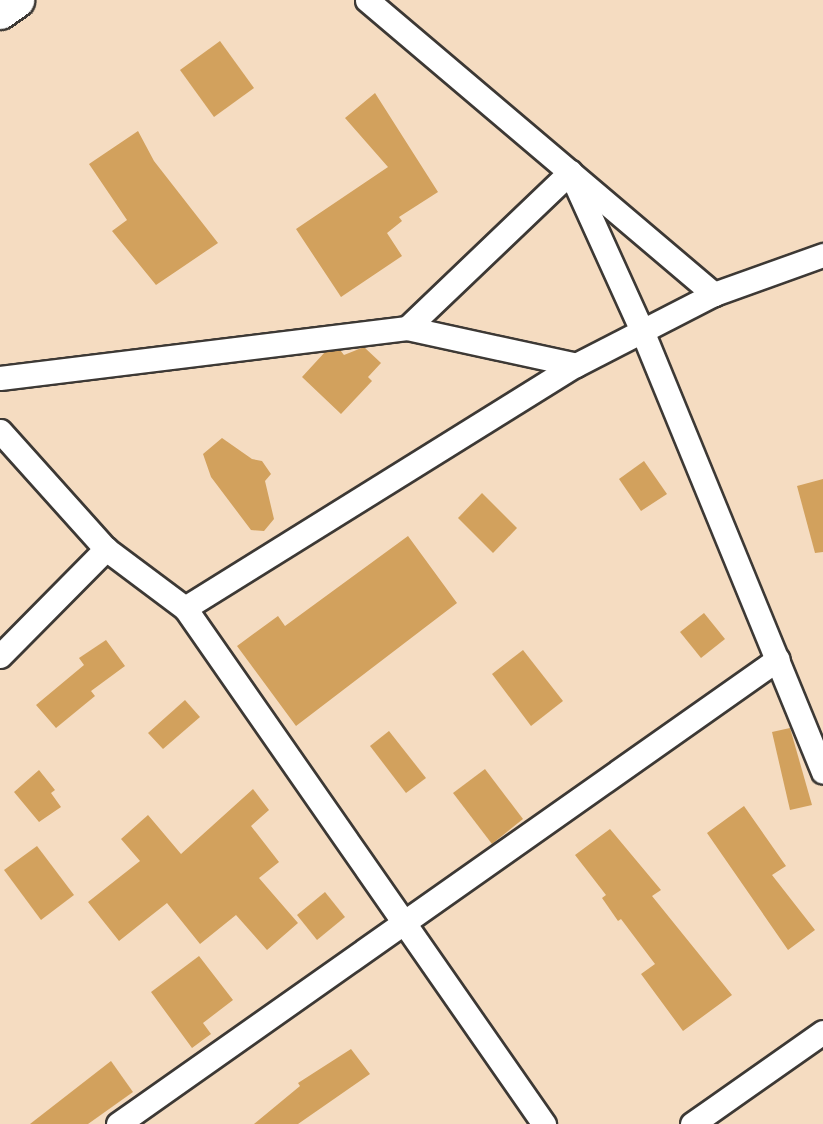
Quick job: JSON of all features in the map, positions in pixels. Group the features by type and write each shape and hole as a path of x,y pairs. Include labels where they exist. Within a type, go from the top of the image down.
{"main road":[{"path":"0,12 18,0"}],"street":[{"path":"367,0 714,294"},
{"path":"407,328 570,172"},
{"path":"570,172 643,333 823,772"},
{"path":"185,608 576,365 643,333 714,294 823,255"},
{"path":"0,378 407,328 576,365"},
{"path":"0,431 106,549 185,608 544,1124"},
{"path":"0,656 106,549"},
{"path":"118,1124 778,659"},
{"path":"692,1124 823,1032"}],"building":[{"path":"220,41 254,88 214,117 180,70"},
{"path":"375,93 438,192 399,217 402,221 387,233 402,256 341,297 296,229 388,167 345,118"},
{"path":"138,131 154,161 218,243 156,285 112,231 127,220 89,164"},
{"path":"364,347 381,363 368,377 372,381 341,414 302,377 325,352 340,350 344,355"},
{"path":"222,438 252,459 262,461 271,474 265,481 274,519 264,531 251,530 211,477 203,454"},
{"path":"644,461 667,494 641,511 619,479"},
{"path":"823,479 823,552 815,553 797,486"},
{"path":"482,493 517,528 493,553 458,518"},
{"path":"408,536 457,603 296,726 237,646 278,616 285,626"},
{"path":"704,613 725,639 701,658 680,632"},
{"path":"106,640 125,666 91,691 95,696 56,728 36,705 84,665 79,658"},
{"path":"523,650 563,701 531,726 492,674"},
{"path":"185,700 200,717 163,749 148,733"},
{"path":"790,728 812,805 790,810 772,732"},
{"path":"389,731 426,778 406,793 370,746"},
{"path":"485,769 523,819 492,844 453,793"},
{"path":"39,770 55,790 51,793 61,807 39,822 14,792"},
{"path":"253,789 269,810 251,826 279,862 259,878 298,923 267,950 236,915 200,944 167,903 119,941 88,902 140,861 121,839 148,815 181,854"},
{"path":"744,806 786,866 772,875 815,930 788,950 707,833"},
{"path":"610,829 661,890 652,896 732,995 683,1031 641,974 655,964 621,919 618,921 602,898 606,895 575,855"},
{"path":"37,846 74,895 41,920 4,870"},
{"path":"325,892 345,917 317,940 297,915"},
{"path":"199,956 233,1000 203,1023 211,1034 192,1048 151,992"},
{"path":"351,1049 370,1074 298,1124 254,1124 300,1086 298,1083"},
{"path":"111,1061 133,1092 88,1124 30,1124"}]}
